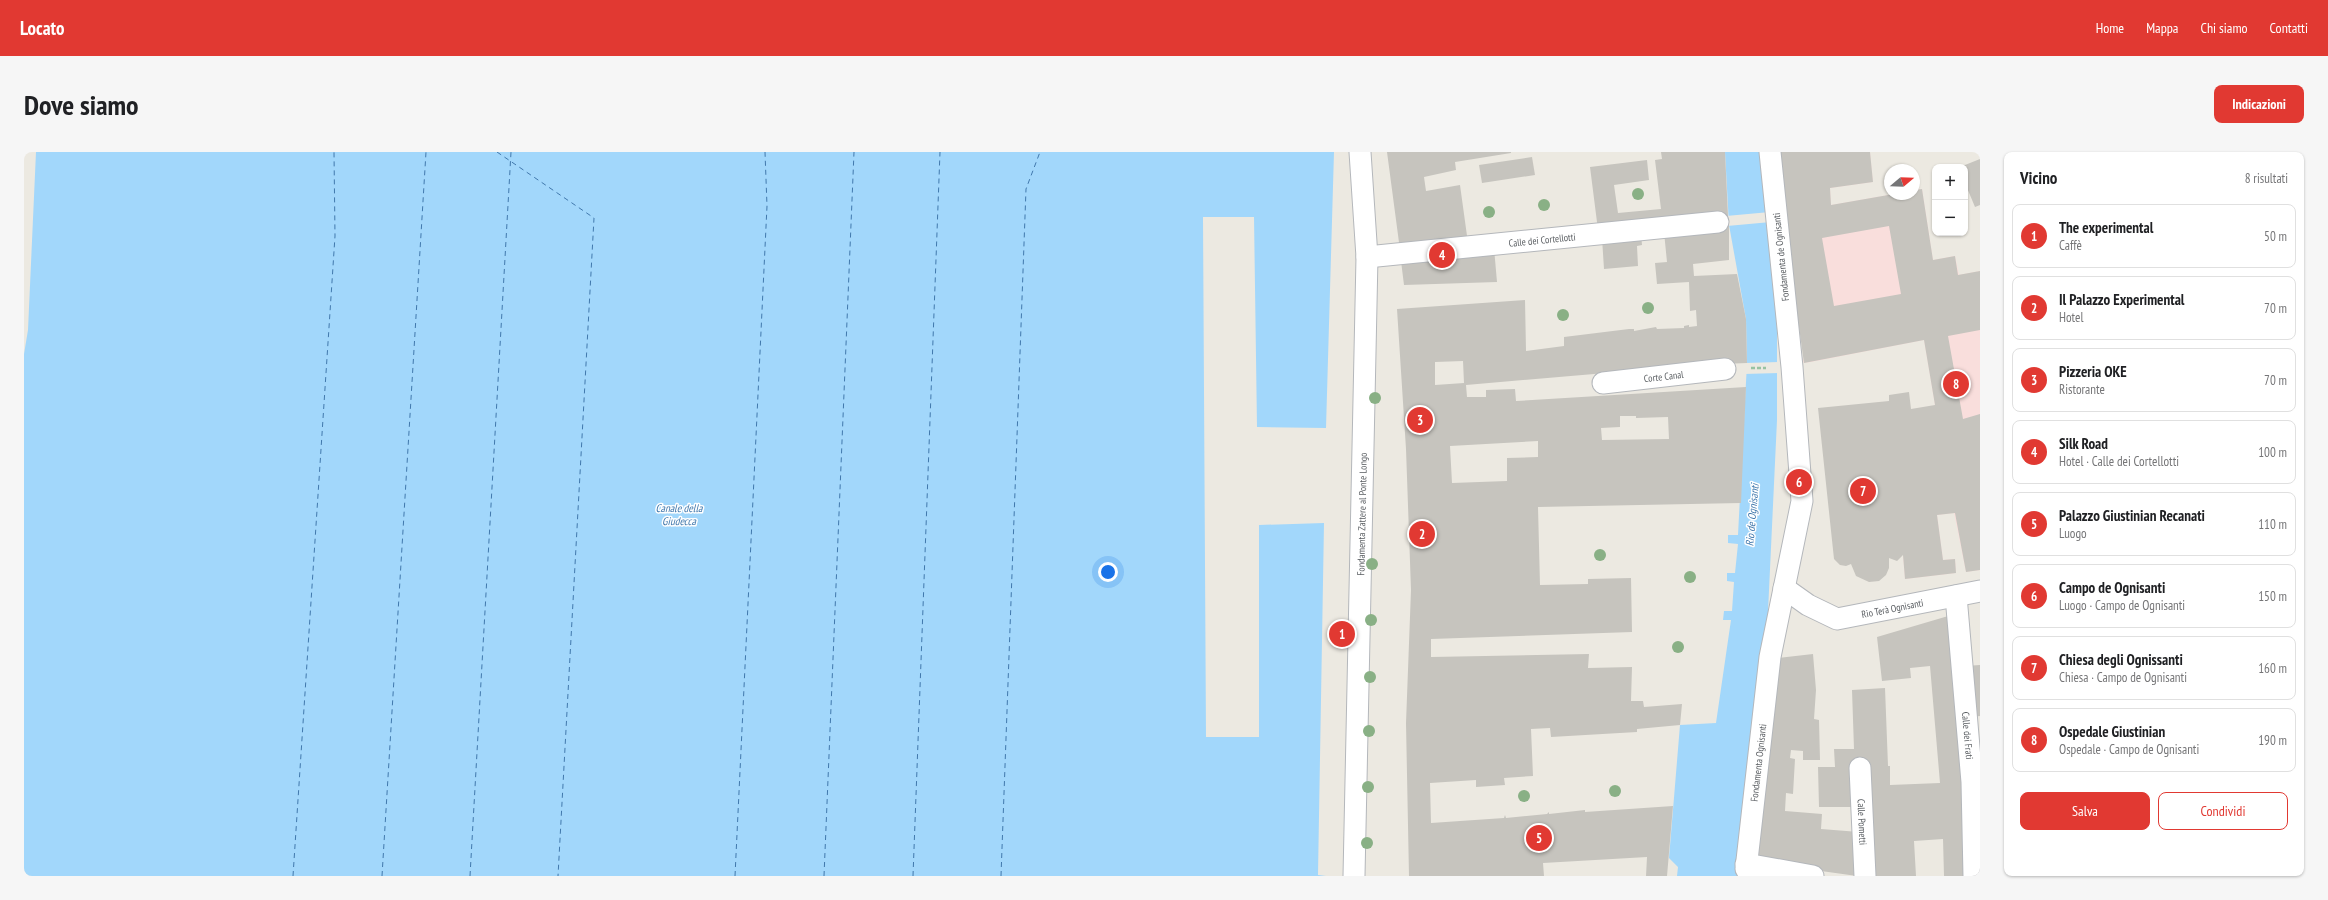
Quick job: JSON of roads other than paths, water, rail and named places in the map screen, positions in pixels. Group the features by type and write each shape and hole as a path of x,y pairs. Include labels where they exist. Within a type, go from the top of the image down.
{"street":[{"name":"Fondamenta Zattere al Ponte Longo","path":"1354,876 1367,257 1360,152"},
{"name":"Fondamenta de Ognisanti","path":"1770,152 1792,362 1802,501 1784,588"},
{"name":"Calle dei Cortellotti","path":"1367,257 1718,222"},
{"name":"Corte Canal","path":"1603,384 1725,369"},
{"name":"Rio Terà Ognisanti","path":"1784,588 1808,605 1837,619 1980,591"},
{"name":"Fondamenta Ognisanti","path":"1784,588 1770,657 1746,866 1813,876"},
{"name":"Calle dei Frati","path":"1956,596 1972,782 1974,876"},
{"name":"Calle Pometti","path":"1860,768 1864,876"}],"water":[{"name":"Canale della Giudecca","path":"36,152 1334,152 1326,428 1257,427 1254,217 1203,217 1206,737 1259,737 1259,525 1324,523 1318,875 1326,876 24,876 24,354 28,330"},
{"name":"Rio de Ognisanti","path":"1725,152 1763,152 1777,328 1777,420 1767,633 1768,876 1677,876 1678,867 1669,858 1680,725 1716,723 1731,620 1723,620 1724,611 1732,611 1734,582 1727,581 1727,573 1735,573 1738,544 1728,543 1728,535 1738,535 1747,363 1746,319 1729,225"}],"place":[{"name":"Silk Road","path":"1442,255"},
{"name":"Ospedale Giustinian","path":"1956,384"},
{"name":"Pizzeria OKE","path":"1420,420"},
{"name":"Campo de Ognisanti","path":"1799,482"},
{"name":"Chiesa degli Ognissanti","path":"1863,491"},
{"name":"Il Palazzo Experimental","path":"1422,534"},
{"name":"The experimental","path":"1342,634"},
{"name":"Palazzo Giustinian Recanati","path":"1539,838"}]}
